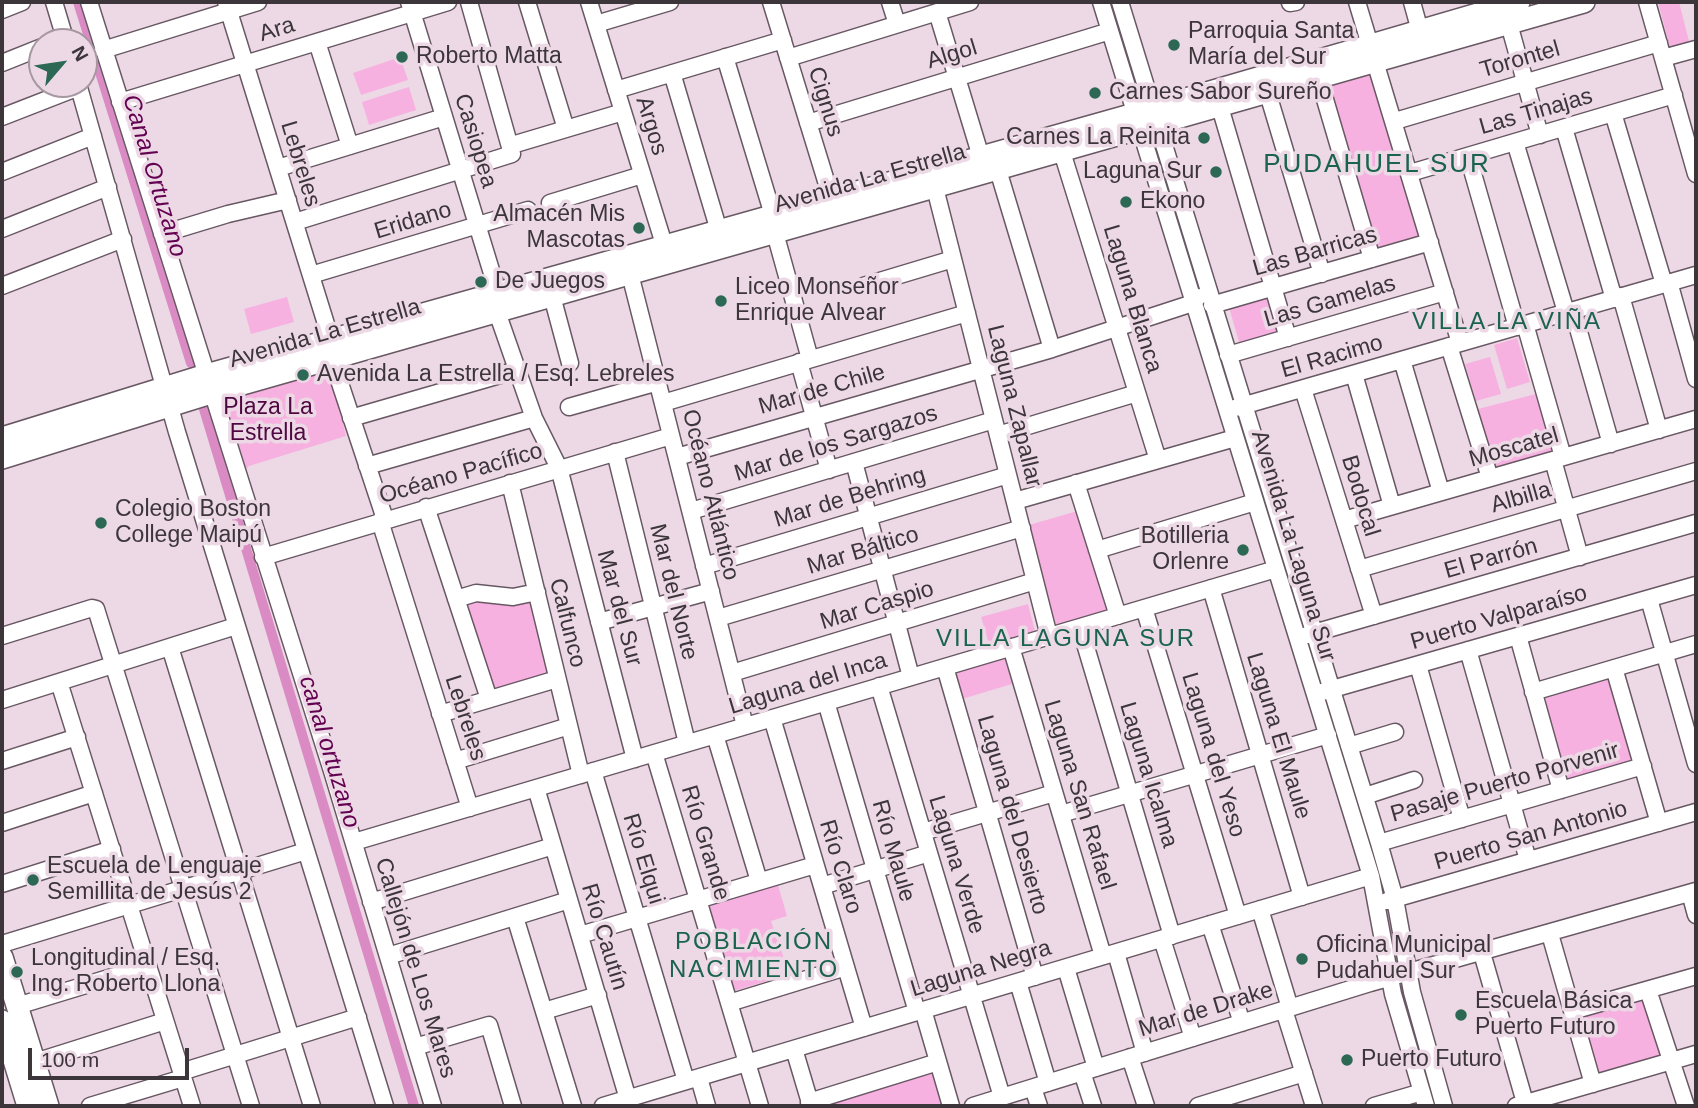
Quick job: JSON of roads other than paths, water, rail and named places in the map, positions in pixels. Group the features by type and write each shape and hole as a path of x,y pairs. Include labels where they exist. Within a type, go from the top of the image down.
{"main road":[{"name":"Avenida La Estrella","path":"834,207 935,188 989,164 1062,152 1145,120 1220,107 1319,79 1465,9 1519,2"},
{"name":"Avenida La Estrella","path":"167,396 1373,54 1509,24 1584,2"},
{"name":"Avenida La Estrella","path":"498,302 552,296 631,274 719,230 774,224"},
{"path":"2,438 167,396"},
{"path":"2,458 167,396"},
{"path":"2,957 17,1063 28,1106"},
{"path":"17,1063 48,1106"}],"street":[{"path":"2,10 22,2"},
{"path":"54,2 59,28"},
{"name":"Callejón de Los Mares","path":"89,2 354,842 433,1106"},
{"path":"103,50 228,6 258,2"},
{"name":"Ara","path":"120,102 317,42 411,7 448,2"},
{"path":"468,2 512,150"},
{"path":"527,2 566,129"},
{"name":"Argos","path":"589,2 667,255"},
{"path":"596,24 670,2"},
{"name":"Cignus","path":"771,2 834,207"},
{"path":"890,2 897,24"},
{"path":"788,58 970,2"},
{"name":"Avenida La Laguna Sur","path":"1101,2 1206,285 1332,689 1395,899 1408,974 1444,1106"},
{"name":"Avenida La Laguna Sur","path":"1120,2 1145,120 1193,303 1371,876 1389,979 1424,1099"},
{"path":"1357,2 1445,292 1455,345 1490,478"},
{"path":"1412,2 1420,31"},
{"path":"1647,2 1674,96 1689,118 1696,174"},
{"name":"Lebreles","path":"228,6 470,808"},
{"name":"Casiopea","path":"411,7 477,225 517,370"},
{"path":"937,12 1052,349"},
{"path":"1509,24 1540,135"},
{"name":"Algol","path":"808,123 1110,31"},
{"path":"617,90 783,40"},
{"path":"317,42 350,146"},
{"name":"Torontel","path":"1395,121 1525,82 1661,51 1696,49"},
{"path":"2,63 28,53"},
{"path":"724,57 774,224 828,470"},
{"path":"672,73 719,230"},
{"path":"1319,79 1372,259"},
{"path":"1268,94 1322,274"},
{"name":"Las Tinajas","path":"1410,173 1674,96"},
{"path":"2,117 47,98"},
{"path":"82,98 236,626 385,1106"},
{"path":"1220,107 1288,338"},
{"path":"295,222 461,172 566,129 623,112"},
{"path":"1613,113 1696,379"},
{"path":"278,168 444,117"},
{"path":"1564,128 1660,430"},
{"path":"2,172 93,136"},
{"path":"1516,142 1611,444"},
{"name":"Laguna Blanca","path":"1062,152 1158,460"},
{"path":"1468,156 1521,326 1558,459 1566,509 1580,557"},
{"path":"550,203 642,175"},
{"path":"2,229 108,187"},
{"name":"Laguna Zapallar","path":"935,188 1049,636"},
{"path":"162,234 228,214 288,200"},
{"name":"Eridano","path":"311,275 528,210"},
{"path":"2,286 123,239"},
{"name":"Las Barricas","path":"1212,306 1430,242"},
{"path":"863,286 953,259"},
{"name":"Océano Atlántico","path":"631,274 745,726"},
{"name":"El Racimo","path":"1227,411 1696,275"},
{"path":"1193,303 1206,285"},
{"name":"Las Gamelas","path":"1228,355 1445,292"},
{"path":"552,296 570,363"},
{"name":"Mar de Chile","path":"677,457 1052,349 1193,303"},
{"path":"663,402 967,313"},
{"path":"1402,360 1441,492"},
{"path":"351,418 517,370"},
{"name":"Mar del Sur","path":"517,370 534,418 559,468 635,759"},
{"path":"1354,374 1392,506"},
{"path":"569,407 658,382"},
{"name":"Bodocal","path":"1303,389 1374,616"},
{"name":"Mar de los Sargazos","path":"691,511 854,462 1137,393"},
{"path":"367,466 534,418"},
{"name":"Moscatel","path":"1344,520 1696,419"},
{"name":"Océano Pacífico","path":"264,557 671,436"},
{"path":"1015,501 1235,438"},
{"name":"Mar del Norte","path":"615,452 687,743"},
{"path":"854,462 911,677"},
{"name":"Albilla","path":"1359,569 1696,471"},
{"name":"Mar de Behring","path":"704,566 1008,475"},
{"name":"Calfunco","path":"510,483 569,726 587,773"},
{"name":"Laguna Zapallar","path":"1076,483 1118,616"},
{"path":"1097,550 1255,502"},
{"path":"426,507 489,699"},
{"name":"El Parrón","path":"1297,638 1696,523"},
{"name":"Mar Báltico","path":"718,618 1022,528"},
{"name":"Laguna del Inca","path":"354,842 1276,569"},
{"name":"Mar Caspio","path":"732,673 1035,581"},
{"name":"Puerto Valparaíso","path":"1315,694 1696,585"},
{"name":"Laguna El Maule","path":"1210,588 1302,897"},
{"path":"599,622 710,591"},
{"path":"456,599 476,593 513,597 537,592"},
{"path":"1649,598 1696,764"},
{"path":"2,636 93,608 114,665 251,1106"},
{"name":"Laguna del Yeso","path":"1144,608 1238,916"},
{"path":"2,700 236,626"},
{"name":"Laguna Icalma","path":"1080,627 1130,794 1193,1038"},
{"path":"1518,636 1561,790"},
{"path":"1533,692 1696,644"},
{"path":"170,647 312,1106"},
{"name":"Laguna San Rafael","path":"1011,647 1054,793 1110,954 1138,1055 1146,1106"},
{"path":"1468,650 1528,860"},
{"path":"1418,665 1462,819"},
{"name":"Laguna del Desierto","path":"945,667 1035,977"},
{"path":"1614,668 1659,822"},
{"path":"440,714 557,679"},
{"path":"59,682 192,1106"},
{"name":"Laguna Verde","path":"879,686 1002,1097"},
{"name":"Río Maule","path":"826,702 875,870 951,1106"},
{"name":"Río Claro","path":"772,718 864,1028"},
{"path":"455,761 569,726"},
{"path":"1349,746 1395,732"},
{"path":"715,735 759,881"},
{"path":"1061,814 1328,735"},
{"path":"2,761 76,737"},
{"name":"Río Grande","path":"654,753 760,1106"},
{"name":"Pasaje Puerto Porvenir","path":"1379,843 1643,766"},
{"name":"Río Elqui","path":"587,773 692,1079 707,1106"},
{"path":"1365,796 1414,780"},
{"name":"Río Cautín","path":"536,788 628,1099"},
{"path":"2,823 94,793"},
{"path":"923,832 1054,793"},
{"name":"Puerto San Antonio","path":"1378,904 1696,812"},
{"path":"371,902 553,846"},
{"path":"2,884 112,849"},
{"path":"2,944 306,851"},
{"path":"822,886 929,853"},
{"path":"580,935 816,865"},
{"name":"Laguna Negra","path":"603,1106 628,1099 653,1099 692,1079 1371,876"},
{"path":"1693,892 1696,915"},
{"name":"Mar de Drake","path":"977,1106 1287,1009 1693,892"},
{"path":"388,956 569,900"},
{"path":"1260,909 1314,1106"},
{"path":"515,917 573,1106"},
{"path":"1210,924 1242,1023"},
{"path":"1550,934 1593,1084"},
{"path":"1482,953 1523,1105 1696,1054"},
{"path":"10,1014 148,966"},
{"path":"729,1003 846,967"},
{"path":"1066,968 1089,1070 1093,1106"},
{"path":"1572,1012 1696,976"},
{"path":"1018,982 1041,1085 1039,1106"},
{"path":"1647,990 1686,1106"},
{"path":"544,1011 598,996"},
{"path":"90,1106 235,1055 358,1017"},
{"path":"17,1063 165,1021"},
{"path":"415,1046 489,1025 513,1106"},
{"path":"794,1049 810,1104 938,1062"},
{"path":"1198,1106 1304,1073"},
{"path":"1374,1106 1424,1099"}],"waterway":[{"name":"Canal Ortuzano","path":"78,2 191,363"},
{"name":"canal ortuzano","path":"204,409 414,1106"}],"place":[{"name":"Parroquia Santa María del Sur","path":"1174,45"},
{"name":"Roberto Matta","path":"402,57"},
{"name":"Carnes Sabor Sureño","path":"1095,93"},
{"name":"Carnes La Reinita","path":"1204,138"},
{"name":"Laguna Sur","path":"1216,172"},
{"name":"Ekono","path":"1126,202"},
{"name":"Almacén Mis Mascotas","path":"639,228"},
{"name":"De Juegos","path":"481,282"},
{"name":"Liceo Monseñor Enrique Alvear","path":"721,301"},
{"name":"Avenida La Estrella / Esq. Lebreles","path":"303,375"},
{"name":"Colegio Boston College Maipú","path":"101,523"},
{"name":"Botilleria Orlenre","path":"1243,550"},
{"name":"Escuela de Lenguaje Semillita de Jesús 2","path":"33,880"},
{"name":"Oficina Municipal Pudahuel Sur","path":"1302,959"},
{"name":"Longitudinal / Esq. Ing. Roberto Llona","path":"17,972"},
{"name":"Escuela Básica Puerto Futuro","path":"1461,1015"},
{"name":"Puerto Futuro","path":"1347,1060"}],"district":[{"name":"PUDAHUEL SUR","path":"1377,165"},
{"name":"VILLA LA VIÑA","path":"1507,322"},
{"name":"VILLA LAGUNA SUR","path":"1066,639"},
{"name":"POBLACIÓN NACIMIENTO","path":"754,956"}],"park label":[{"name":"Plaza La Estrella","path":"268,421"}]}
